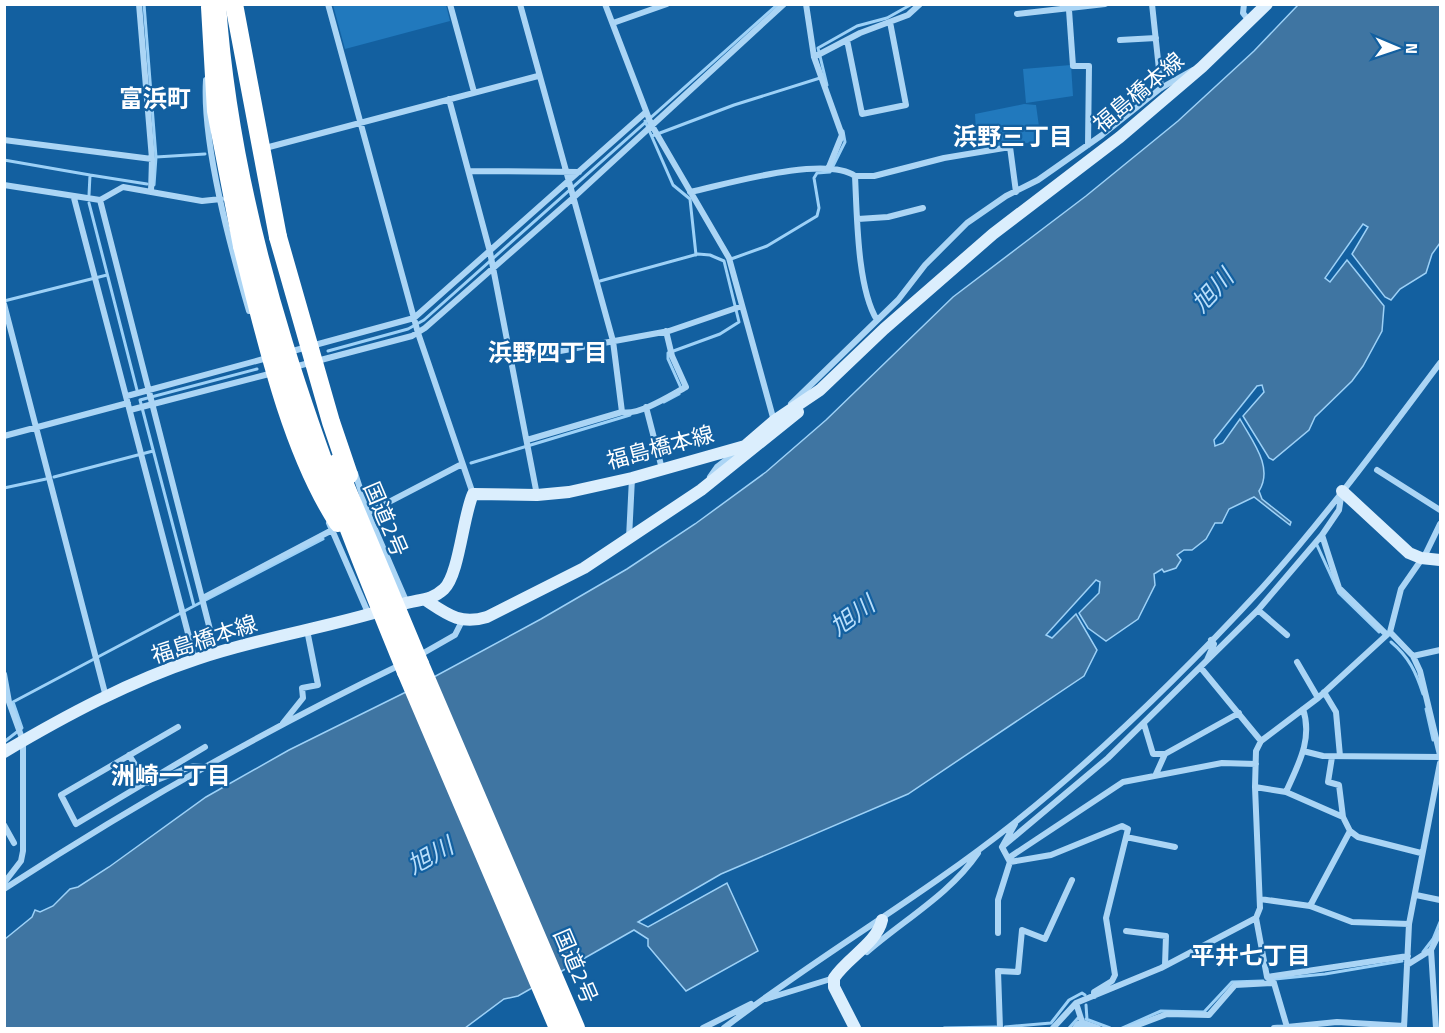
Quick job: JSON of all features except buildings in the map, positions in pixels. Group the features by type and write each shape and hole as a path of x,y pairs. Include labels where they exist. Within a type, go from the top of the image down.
{"highway":[{"name":"国道2号","path":"229,4 249,150 274,265 314,400 576,1029"},
{"path":"234,4 278,237 331,422 363,514"},
{"name":"国道2号","path":"212,10 239,163 270,295 303,405 356,550 558,1029"},
{"path":"212,10 221,146 242,246 268,343 303,450 324,502 356,550"}],"main road":[{"name":"福島橋本線","path":"473,494 537,495 569,492 632,478 745,446 778,417 820,390 884,329 993,234 1120,137 1202,67 1267,4"},
{"path":"473,494 450,582 427,601 462,621 487,617 584,568 701,490 777,431 820,390"},
{"path":"1342,491 1409,553 1421,558 1440,560"},
{"name":"福島橋本線","path":"4,752 20,734 195,660 370,615 407,603 427,601"},
{"path":"855,1029 834,987 836,974 875,935 882,920"}],"street":[{"path":"139,4 152,159 151,192"},
{"path":"328,4 417,331 473,494"},
{"path":"450,4 474,92"},
{"path":"520,4 538,76 613,341 622,412"},
{"path":"605,4 648,121 729,260 739,307 778,417 898,300 925,265 967,223 1038,180 1182,74 1202,67"},
{"path":"128,403 135,393 147,399 263,359 414,320 568,183 648,121 784,4"},
{"path":"806,4 821,78 842,135 831,168"},
{"path":"818,55 847,40 908,15 920,4"},
{"path":"1017,14 1069,10 1105,4"},
{"path":"1152,4 1161,88"},
{"path":"1244,4 1243,13 1249,21"},
{"path":"613,23 663,5"},
{"path":"212,10 206,108 221,199 250,315"},
{"path":"1069,10 1073,66 1089,66 1088,145"},
{"path":"847,40 862,114 906,105 890,22"},
{"path":"1120,40 1156,38"},
{"path":"240,44 255,82 286,238 363,514 407,603"},
{"path":"268,147 538,76"},
{"path":"449,99 493,266 537,495"},
{"path":"289,368 417,331 572,195 648,121"},
{"path":"4,140 152,159"},
{"path":"690,192 777,173 831,168 855,176 874,176 944,158 1010,147 1016,192"},
{"path":"469,171 581,172"},
{"path":"855,176 866,285 872,311 877,320"},
{"path":"4,185 74,198 100,200 123,187 202,201 221,199"},
{"path":"74,198 195,660"},
{"path":"100,200 147,399 216,653"},
{"path":"858,219 888,217 923,207"},
{"path":"5,306 106,698"},
{"path":"511,360 666,331 739,307"},
{"path":"254,326 268,374 307,480 370,615"},
{"path":"528,443 622,412 629,414 647,409 686,387 671,351 666,331"},
{"path":"724,1029 759,1001 882,920 982,848 1126,725 1263,586 1342,491 1440,363"},
{"path":"4,436 128,403 278,371"},
{"path":"647,409 662,470"},
{"path":"701,490 717,467 745,446"},
{"path":"203,600 332,530 462,464"},
{"path":"1377,470 1440,510"},
{"path":"629,538 632,478"},
{"path":"1002,847 1108,758 1258,610 1322,535 1339,510 1342,491"},
{"path":"1287,1027 1284,1008 1274,983 1267,977 1256,918 1260,908 1260,899 1255,787 1256,764 1261,741 1318,698 1388,633 1401,589 1440,524"},
{"path":"1303,752 1332,757 1440,756 1431,709 1413,656 1339,588 1322,535"},
{"path":"1258,610 1287,635"},
{"path":"4,889 204,767 283,723 430,651 455,635 462,621"},
{"path":"283,723 303,698 302,688 318,685 307,630"},
{"path":"1202,667 1214,644 1211,640"},
{"path":"1413,656 1440,650"},
{"path":"1297,662 1318,698"},
{"path":"1202,667 1261,741"},
{"path":"4,674 9,702 20,734 23,851 21,861 4,883"},
{"path":"1324,692 1336,712 1340,756"},
{"path":"1286,792 1303,752 1308,731 1303,709"},
{"path":"1144,724 1154,754 1165,754 1239,713"},
{"path":"177,728 61,795 76,824 205,747"},
{"path":"1156,774 1165,754"},
{"path":"129,755 146,782"},
{"path":"1332,757 1328,782 1339,785 1342,817 1350,831 1358,837 1421,853"},
{"path":"998,933 998,900 1010,860 1123,782 1222,763 1256,764"},
{"path":"1274,1029 1337,1023 1404,1027 1409,924 1440,763"},
{"path":"146,782 193,766 204,767"},
{"path":"1255,787 1286,792 1342,817"},
{"path":"1002,847 1016,821"},
{"path":"4,825 14,843"},
{"path":"1010,860 1060,852 1122,826 1128,829 1106,918 1115,975 1112,981 1094,992 1094,996"},
{"path":"1310,906 1350,831"},
{"path":"1126,837 1175,847"},
{"path":"1002,847 1010,860"},
{"path":"703,1029 738,1009 836,974 856,962 896,927 944,892 967,870 982,848"},
{"path":"1000,1029 998,971 1018,972 1022,930 1045,939 1072,880"},
{"path":"1416,895 1440,900"},
{"path":"1260,899 1310,906 1352,922 1409,924"},
{"path":"1053,1029 1076,1003 1165,965 1256,918"},
{"path":"1126,931 1166,936 1165,965"},
{"path":"1436,1029 1431,950 1440,932"},
{"path":"1407,965 1431,950"},
{"path":"1267,977 1408,956"},
{"path":"1130,1029 1146,1025 1167,1014 1209,1015 1235,986 1274,983"},
{"path":"1076,1003 1084,1026"},
{"path":"1075,1029 1078,1024 1098,1029"}],"shaded area":[{"path":"333,5 446,5 450,21 345,49"},
{"path":"1071,65 1073,96 1026,103 1023,69"},
{"path":"1024,104 1036,105 1041,141 984,149 976,130 975,114"}],"water":[{"name":"旭川","path":"1298,5 1440,5 1440,243 1432,254 1426,273 1400,289 1391,300 1385,297 1352,254 1368,227 1363,224 1325,278 1330,282 1347,260 1384,306 1382,331 1363,366 1352,381 1315,417 1309,430 1273,460 1269,458 1243,416 1264,392 1262,385 1257,386 1214,440 1215,446 1223,443 1240,419 1263,463 1263,482 1259,491 1262,499 1291,522 1290,525 1254,497 1229,509 1222,523 1215,523 1206,539 1192,550 1184,550 1177,555 1181,560 1176,568 1164,572 1162,569 1154,574 1155,585 1138,619 1106,641 1088,628 1079,613 1099,593 1100,582 1096,580 1046,635 1052,638 1076,614 1097,650 1084,676 908,794 721,874 638,922 648,927 727,883 758,951 686,991 648,946 648,939 634,930 518,996 504,999 465,1028 5,1028 5,939 32,917 35,910 40,912 53,906 70,889 78,887 109,867 206,797 289,750 408,691 541,619 627,569 695,524 766,472 826,420 953,297 1086,196 1178,121 1254,51"}],"waterway":[{"path":"144,4 156,157"},
{"path":"328,351 408,329 424,320 778,4"},
{"path":"827,85 818,48 857,26 887,18 912,4"},
{"path":"652,136 734,105 820,78"},
{"path":"645,121 673,185 690,199 696,255"},
{"path":"731,259 767,246 817,216 819,208 814,178 817,173 830,172 845,142 843,131"},
{"path":"154,185 156,157 205,154"},
{"path":"4,160 90,175 89,195"},
{"path":"90,175 147,184"},
{"path":"89,203 138,394"},
{"path":"600,281 698,254 710,255 724,261 739,322 720,334 668,353 668,359 681,388"},
{"path":"4,301 107,275"},
{"path":"140,400 257,369"},
{"path":"664,402 679,394"},
{"path":"4,742 22,728 13,702 194,606 140,400"},
{"path":"471,463 630,415"},
{"path":"54,477 153,451"},
{"path":"4,488 46,479"},
{"path":"194,606 323,539"},
{"path":"1317,545 1339,593 1379,632"},
{"path":"1391,642 1403,653 1411,665 1423,694"},
{"path":"1426,709 1433,740"},
{"path":"1423,952 1433,939 1440,922"},
{"path":"1275,979 1325,974 1402,961"},
{"path":"1122,1028 1161,1011 1204,1012 1232,982 1263,981"},
{"path":"1005,1027 1051,1023 1069,1000 1082,993 1085,995"},
{"path":"1086,1005 1087,1019"},
{"path":"1069,1028 1078,1018"},
{"path":"1086,1019 1110,1028"},
{"path":"944,1028 996,1027"}],"district":[{"name":"富浜町","path":"155,98"},
{"name":"浜野三丁目","path":"1013,136"},
{"name":"浜野四丁目","path":"548,352"},
{"name":"洲崎一丁目","path":"171,775"},
{"name":"平井七丁目","path":"1251,955"}]}
